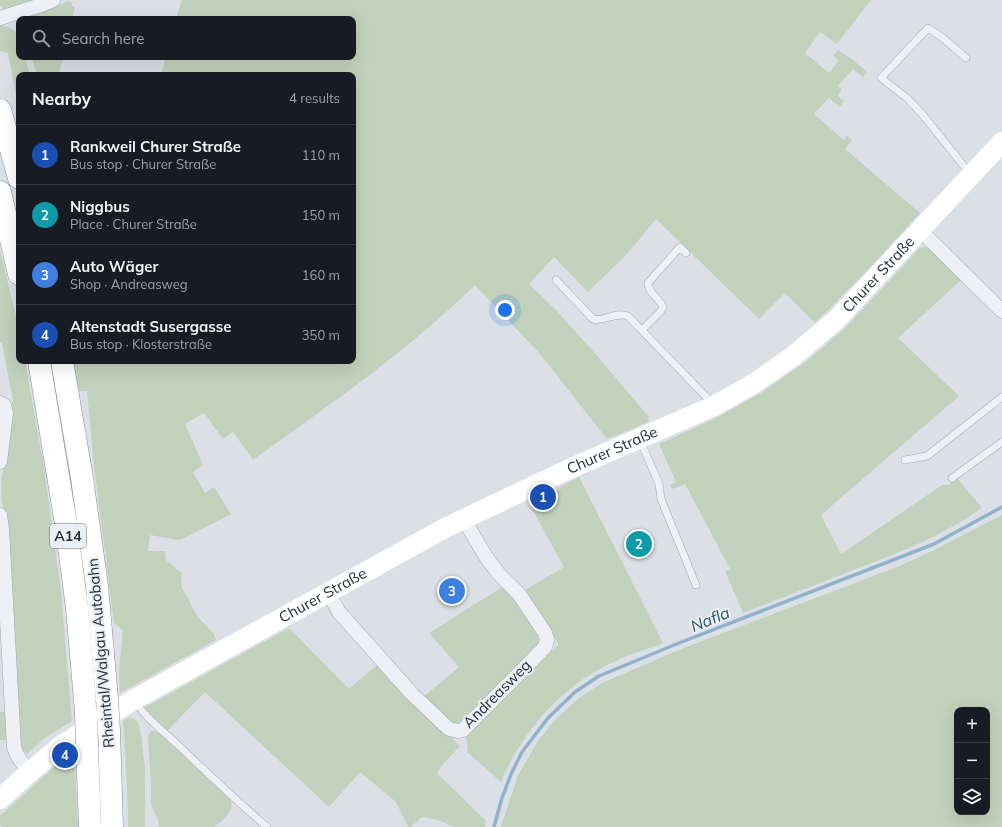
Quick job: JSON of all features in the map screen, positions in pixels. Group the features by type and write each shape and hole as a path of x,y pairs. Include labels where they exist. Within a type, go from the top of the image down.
{"highway":[{"path":"0,110 16,167"},
{"path":"0,192 16,261"},
{"name":"Rheintal/Walgau Autobahn","path":"39,364 66,524 77,608 101,715 87,746 90,827"},
{"name":"Rheintal/Walgau Autobahn","path":"63,364 77,447 98,593 101,715 112,827"}],"main road":[{"name":"Churer Straße","path":"0,799 31,771 101,715 135,700 464,518 520,491 714,406 753,384 807,346 848,308 1002,142"}],"street":[{"path":"0,18 22,12 53,0"},
{"path":"920,230 1002,310"},
{"path":"0,403 4,405 6,413 0,462"},
{"path":"0,515 14,747 16,755 20,761 31,771"},
{"name":"Andreasweg","path":"328,592 339,612 412,694 449,729 458,731 462,730 545,647 547,640 545,633 519,594 499,574 486,557 464,518"}],"lane":[{"path":"966,58 943,38 928,28 882,78 907,98 923,115 971,175"},
{"path":"642,330 661,311 663,307 649,290 648,283 680,247 686,253"},
{"path":"556,280 593,319 598,321 623,314 628,316 714,406"},
{"path":"904,460 927,456 1002,397"},
{"path":"639,439 660,484 661,499 696,585"},
{"path":"952,478 1002,442"},
{"path":"135,700 141,710 242,806 267,827"}],"green space":[{"path":"0,0 35,0 3,11 2,6 0,6"},
{"path":"182,0 871,0 837,44 820,32 805,53 829,73 839,60 833,56 838,50 852,59 867,72 863,77 853,69 838,86 842,89 838,96 844,101 840,107 829,98 814,114 844,140 847,135 852,140 845,149 920,213 866,272 815,323 785,293 759,319 656,219 627,254 588,292 554,257 529,284 556,310 593,351 649,417 648,422 607,439 540,354 475,285 395,355 339,398 253,460 233,432 223,439 204,413 185,424 203,465 193,472 205,493 214,487 231,514 179,540 150,535 148,551 165,551 166,560 182,573 181,586 198,617 214,634 216,640 120,693 119,671 123,630 114,623 94,466 87,391 79,391 74,364 356,364 356,72 162,72 165,60 356,60 356,16 177,16"},
{"path":"68,1 75,7 73,16 32,16"},
{"path":"0,25 12,29 15,32 16,60 26,60 29,72 16,72 16,96 8,53 0,51"},
{"path":"32,60 62,60 60,72 36,72"},
{"path":"925,247 934,252 962,279 898,338 959,396 821,515 841,554 942,485 948,485 957,478 982,508 950,528 917,544 743,613 725,571 730,569 685,484 672,489 670,485 676,482 659,444 716,418 761,393 807,361 845,328 920,248"},
{"path":"0,250 16,317 16,364 26,364 44,467 61,591 72,721 45,738 27,754 19,748 4,513 1,492 1,481 13,401 2,343 0,342"},
{"path":"579,477 663,643 629,655 598,670 580,681 563,695 533,727 521,744 501,782 467,752 468,748 466,736 535,663 559,645 522,592 564,567 531,507 546,499 560,487"},
{"path":"1002,515 1002,827 501,827 518,775 538,741 554,721 579,698 602,683 681,649 895,568"},
{"path":"504,586 521,605 533,622 539,638 538,645 460,724 452,724 422,698 459,667 429,633"},
{"path":"289,628 349,689 378,664 460,746 437,773 486,821 485,827 454,827 438,820 422,817 411,827 408,827 396,802 360,772 329,807 205,692 167,731 145,709 145,707"},
{"path":"0,712 6,712 7,740 0,740"},
{"path":"128,718 133,718 138,722 141,735 145,769 145,827 128,827 123,721"},
{"path":"151,731 156,731 160,734 229,798 231,802 230,810 215,827 159,827 158,820 151,805 148,736"},
{"path":"74,753 78,827 3,827 0,825 0,816 53,768"}],"waterway":[{"name":"Nafla","path":"494,827 502,798 511,774 522,752 548,718 575,692 599,676 679,643 934,544 1002,507"}],"place":[{"name":"Rankweil Churer Straße","path":"543,497"},
{"name":"Niggbus","path":"639,544"},
{"name":"Auto Wäger","path":"452,591"},
{"name":"Altenstadt Susergasse","path":"65,755"}]}
